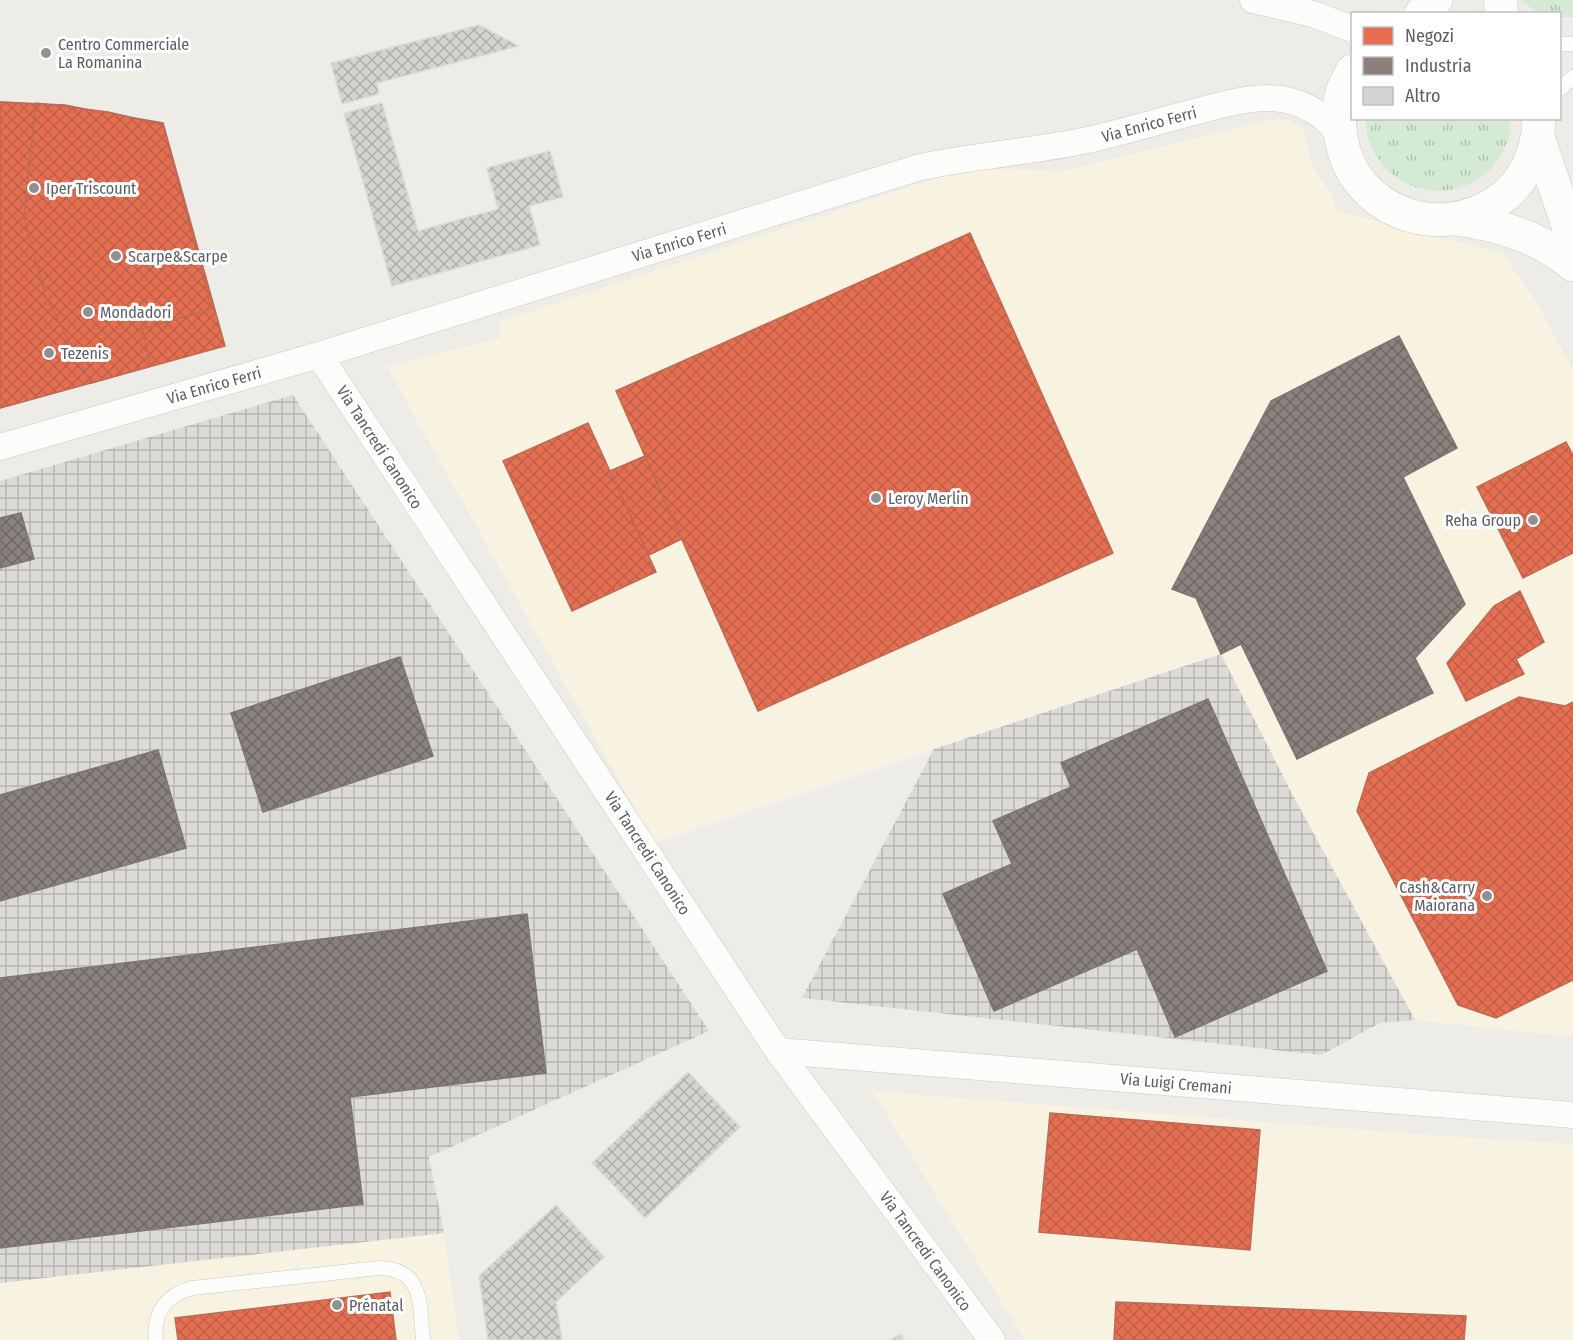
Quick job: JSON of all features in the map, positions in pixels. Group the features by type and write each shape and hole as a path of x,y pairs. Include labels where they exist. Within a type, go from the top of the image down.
{"street":[{"path":"1253,0 1313,14 1351,27"},
{"path":"1423,12 1436,0"},
{"path":"1351,75 1342,92 1339,122 1344,152 1356,176 1373,196 1392,209 1413,217 1484,223 1531,238 1573,265"},
{"name":"Via Enrico Ferri","path":"0,447 319,355 895,174 962,159 1019,153 1091,139 1224,105 1270,98 1304,105 1330,124 1339,136 1344,152"},
{"path":"1457,219 1486,209 1510,192 1528,168 1539,129"},
{"path":"1539,129 1573,240"},
{"name":"Via Tancredi Canonico","path":"319,355 778,1051 992,1340"},
{"name":"Via Luigi Cremani","path":"778,1051 1573,1115"}],"lane":[{"path":"1561,88 1573,77"},
{"path":"156,1340 155,1322 159,1312 171,1297 182,1291 192,1288 380,1268 399,1270 412,1281 418,1296 423,1340"}],"shaded area":[{"path":"1271,120 1289,120 1304,131 1312,166 1330,192 1337,211 1502,253 1533,297 1573,369 1573,1037 1415,1020 1290,790 1221,654 654,843 387,367 500,338 499,322 967,168 1063,171"},
{"path":"293,395 709,1031 429,1157 444,1233 0,1283 0,481"},
{"path":"1221,654 1290,790 1415,1020 1380,1023 1321,1055 802,998 934,749"},
{"path":"872,1091 1442,1136 1573,1144 1573,1340 1025,1340"},
{"path":"444,1233 459,1340 0,1340 0,1283"}],"green space":[{"path":"1520,0 1573,0 1573,17 1561,17 1561,12 1537,12"},
{"path":"1366,120 1510,120 1509,134 1504,149 1487,172 1472,182 1439,191 1421,189 1405,183 1390,172 1370,144"}],"building: Negozi":[{"name":"Scarpe&Scarpe","path":"0,102 65,105 163,125 212,309 142,329 151,366 0,408"},
{"name":"Scarpe&Scarpe","path":"0,102 65,106 163,123 225,346 0,408"},
{"name":"Scarpe&Scarpe","path":"36,103 108,112 163,125 212,309 142,329 151,366 91,383 45,295 24,217"},
{"name":"Leroy Merlin","path":"970,233 1113,553 758,711 616,391"},
{"path":"588,423 656,572 572,611 503,461"},
{"name":"Reha Group","path":"1566,442 1573,455 1573,553 1523,578 1477,487"},
{"path":"645,456 682,539 649,555 610,471"},
{"path":"1520,591 1544,642 1516,659 1524,674 1466,701 1447,663 1494,606"},
{"name":"Cash&Carry Maiorana","path":"1519,697 1565,706 1573,702 1573,980 1496,1018 1458,1005 1357,811 1369,773"},
{"path":"1050,1113 1260,1130 1250,1250 1039,1232"},
{"name":"Prénatal","path":"390,1292 396,1340 178,1340 175,1318"},
{"path":"1116,1302 1466,1316 1464,1340 1114,1340"}],"building: Industria":[{"path":"1399,336 1457,448 1403,477 1465,604 1415,658 1433,693 1297,759 1241,644 1221,654 1196,598 1172,589 1271,401"},
{"path":"21,513 34,559 0,568 0,518"},
{"path":"400,657 433,756 263,812 231,713"},
{"path":"1208,699 1327,971 1175,1037 1137,949 994,1011 943,894 1012,864 993,821 1071,787 1061,763"},
{"path":"158,750 186,848 0,901 0,795"},
{"path":"527,914 546,1073 350,1097 363,1204 0,1248 0,978"}],"building: Altro":[{"path":"479,25 519,46 377,83 379,94 342,104 331,63"},
{"path":"382,103 418,231 498,209 487,168 550,151 563,197 529,206 540,245 392,286 344,113"},
{"path":"688,1072 740,1127 645,1218 592,1163"},
{"path":"556,1205 604,1257 556,1302 562,1340 488,1340 479,1276"},
{"path":"901,1334 904,1340 890,1340"}],"place":[{"name":"Centro Commerciale La Romanina","path":"46,53"},
{"name":"Iper Triscount","path":"34,188"},
{"name":"Scarpe&Scarpe","path":"116,256"},
{"name":"Mondadori","path":"88,312"},
{"name":"Tezenis","path":"49,353"},
{"name":"Leroy Merlin","path":"876,498"},
{"name":"Reha Group","path":"1533,520"},
{"name":"Cash&Carry Maiorana","path":"1487,896"},
{"name":"Prénatal","path":"337,1305"}]}
